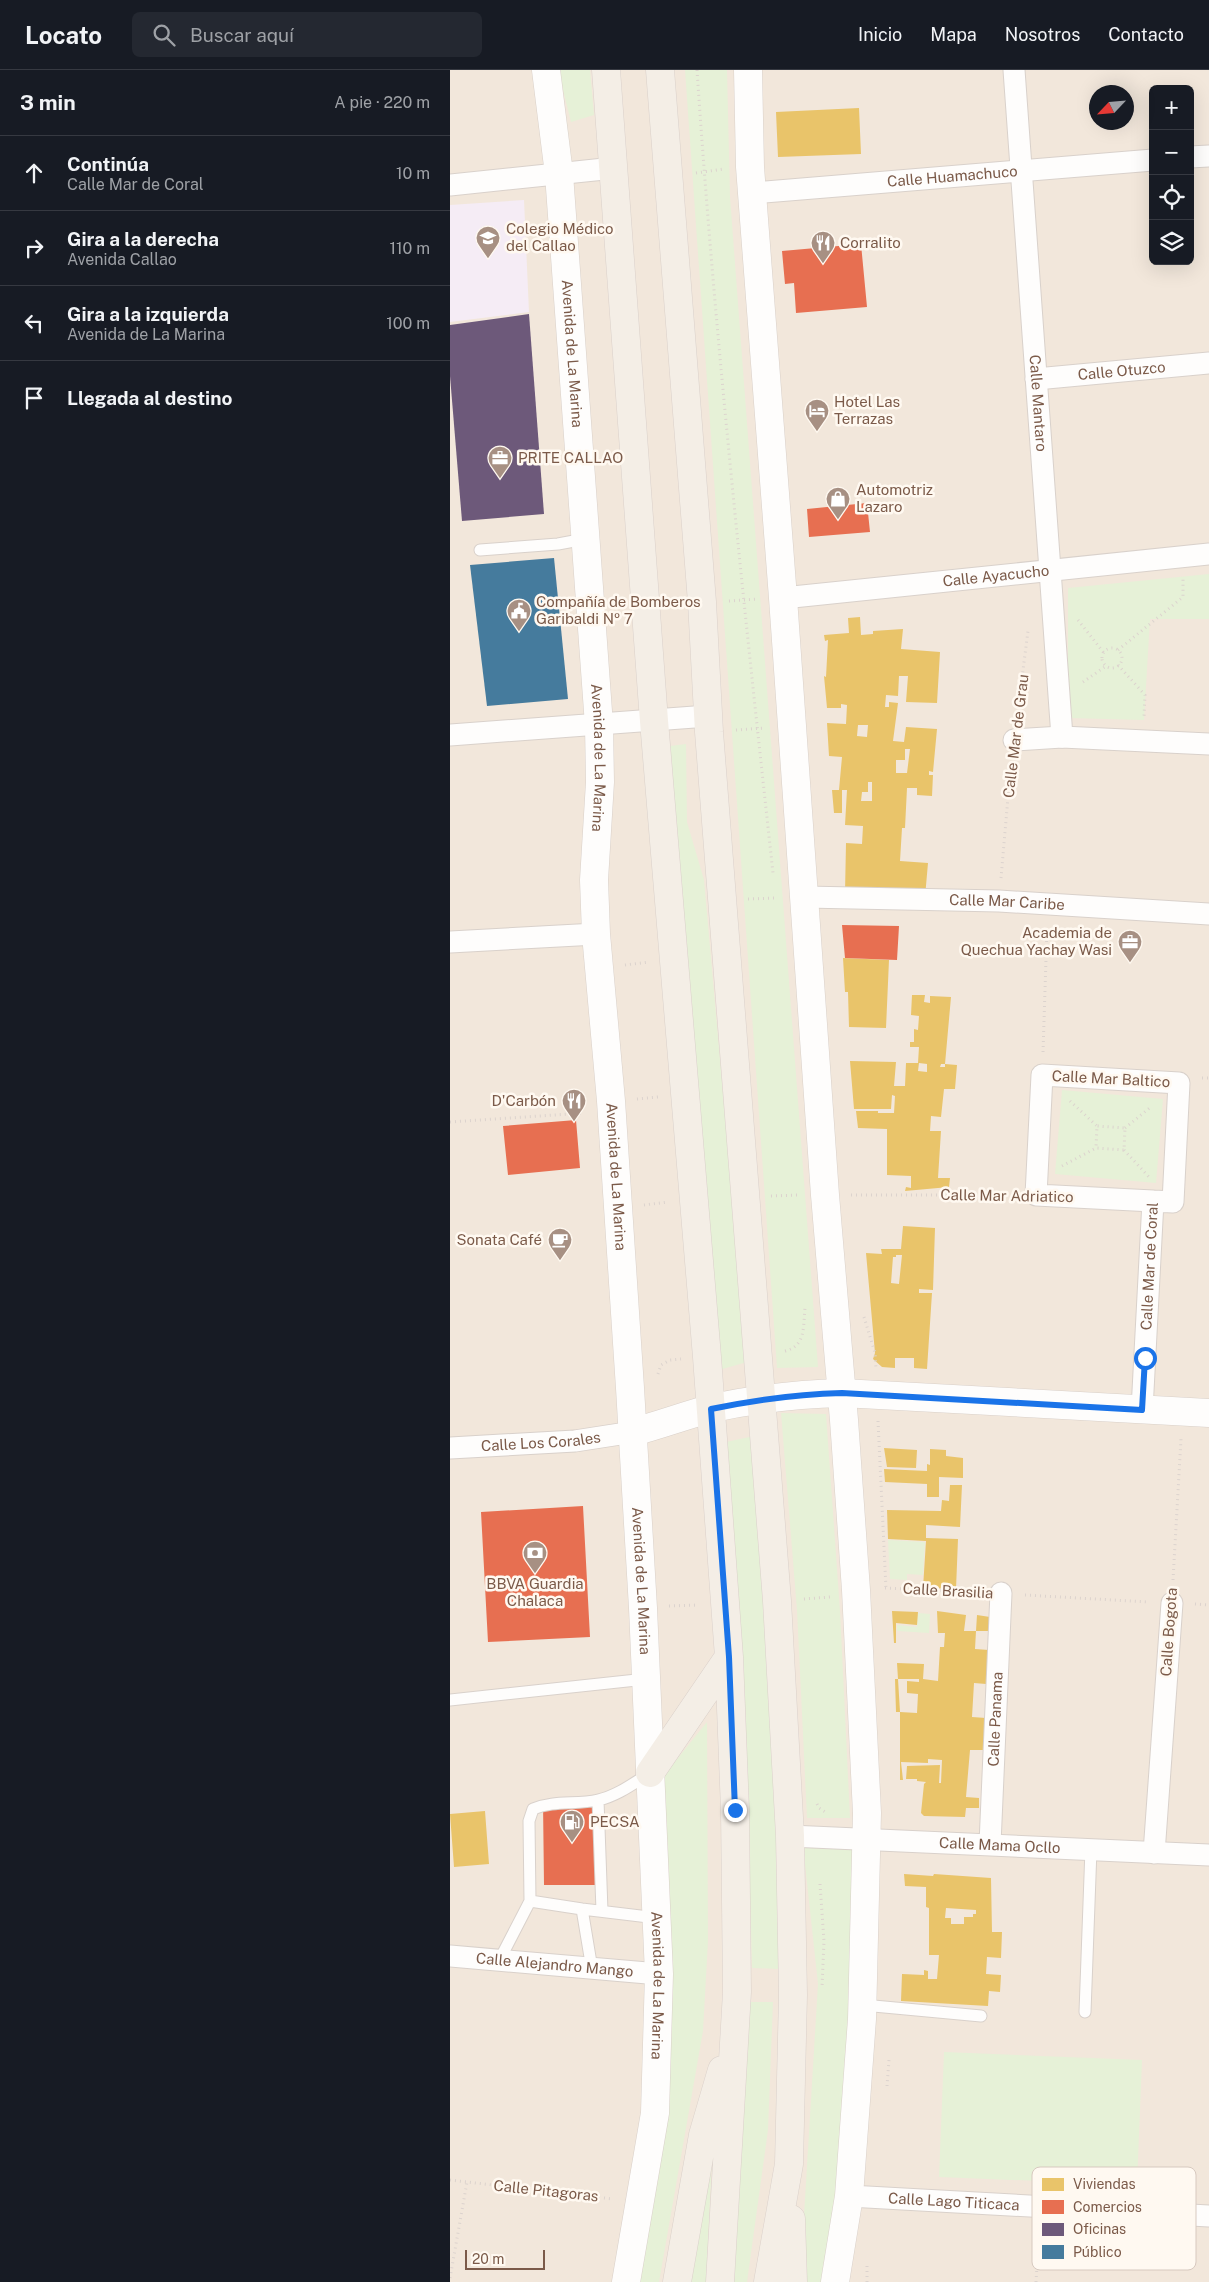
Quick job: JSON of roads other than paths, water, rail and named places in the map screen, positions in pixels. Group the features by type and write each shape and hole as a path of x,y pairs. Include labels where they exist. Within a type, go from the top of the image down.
{"main road":[{"name":"Avenida de La Marina","path":"546,70 559,174 599,725 600,782 594,880 596,934 611,1101 633,1432 657,1918 659,1974 655,2113 626,2282"},
{"path":"606,70 654,721 686,1094 729,1657 735,1810 736,2026 720,2282"},
{"path":"660,70 702,602 708,724 777,1601 790,1836 793,1995 789,2164 793,2282"},
{"path":"748,70 751,180 805,897 825,1195 856,1590 868,1838 863,2005 849,2196 835,2282"},
{"path":"633,1432 711,1409 761,1399 801,1394 842,1393 1209,1413"},
{"path":"650,1773 729,1657"},
{"path":"677,2282 703,2135 736,2026"},
{"path":"768,2282 789,2164"}],"street":[{"name":"Calle Mantaro","path":"1014,70 1062,737"},
{"path":"1194,157 1209,156"},
{"name":"Calle Huamachuco","path":"751,180 1020,170 1149,160"},
{"path":"450,185 614,168"},
{"name":"Calle Otuzco","path":"1036,379 1209,363"},
{"name":"Calle Ayacucho","path":"783,598 1209,554"},
{"path":"450,735 654,721 708,724"},
{"path":"1014,740 1062,737 1209,744"},
{"name":"Calle Mar Caribe","path":"805,897 1048,904 1209,914"},
{"path":"450,942 596,934"},
{"name":"Calle Mar Baltico","path":"1036,1187 1042,1075 1179,1083"},
{"name":"Calle Mar de Coral","path":"1142,1410 1153,1201 1173,1202 1179,1083"},
{"name":"Calle Mar Adriatico","path":"1036,1187 1153,1201"},
{"name":"Calle Los Corales","path":"450,1448 575,1441 633,1432"},
{"name":"Calle Panama","path":"990,1844 1001,1594"},
{"name":"Calle Bogota","path":"1154,1853 1172,1603"},
{"name":"Calle Mama Ocllo","path":"790,1836 868,1838 1209,1855"},
{"name":"Calle Alejandro Mango","path":"450,1956 659,1974"},
{"name":"Calle Lago Titicaca","path":"849,2196 1032,2207"},
{"name":"Calle Lago Titicaca","path":"1196,2215 1209,2216"}],"lane":[{"path":"480,550 558,544 586,538"},
{"path":"450,1700 646,1679"},
{"path":"500,1959 530,1901 529,1821 533,1809 547,1803 598,1800 625,1789 650,1773"},
{"path":"598,1800 602,1911"},
{"path":"1085,2012 1091,1849"},
{"path":"530,1901 657,1918"},
{"path":"582,1909 592,1969"},
{"path":"863,2005 981,2016"}],"place":[{"name":"Colegio Médico del Callao","path":"488,259"},
{"name":"Corralito","path":"823,264"},
{"name":"Hotel Las Terrazas","path":"817,432"},
{"name":"PRITE CALLAO","path":"500,479"},
{"name":"Automotriz Lazaro","path":"838,520"},
{"name":"Compañía de Bomberos Garibaldi Nº 7","path":"519,632"},
{"name":"Academia de Quechua Yachay Wasi","path":"1130,963"},
{"name":"D'Carbón","path":"574,1122"},
{"name":"Sonata Café","path":"560,1261"},
{"name":"BBVA Guardia Chalaca","path":"535,1574"},
{"name":"PECSA","path":"572,1843"}]}
